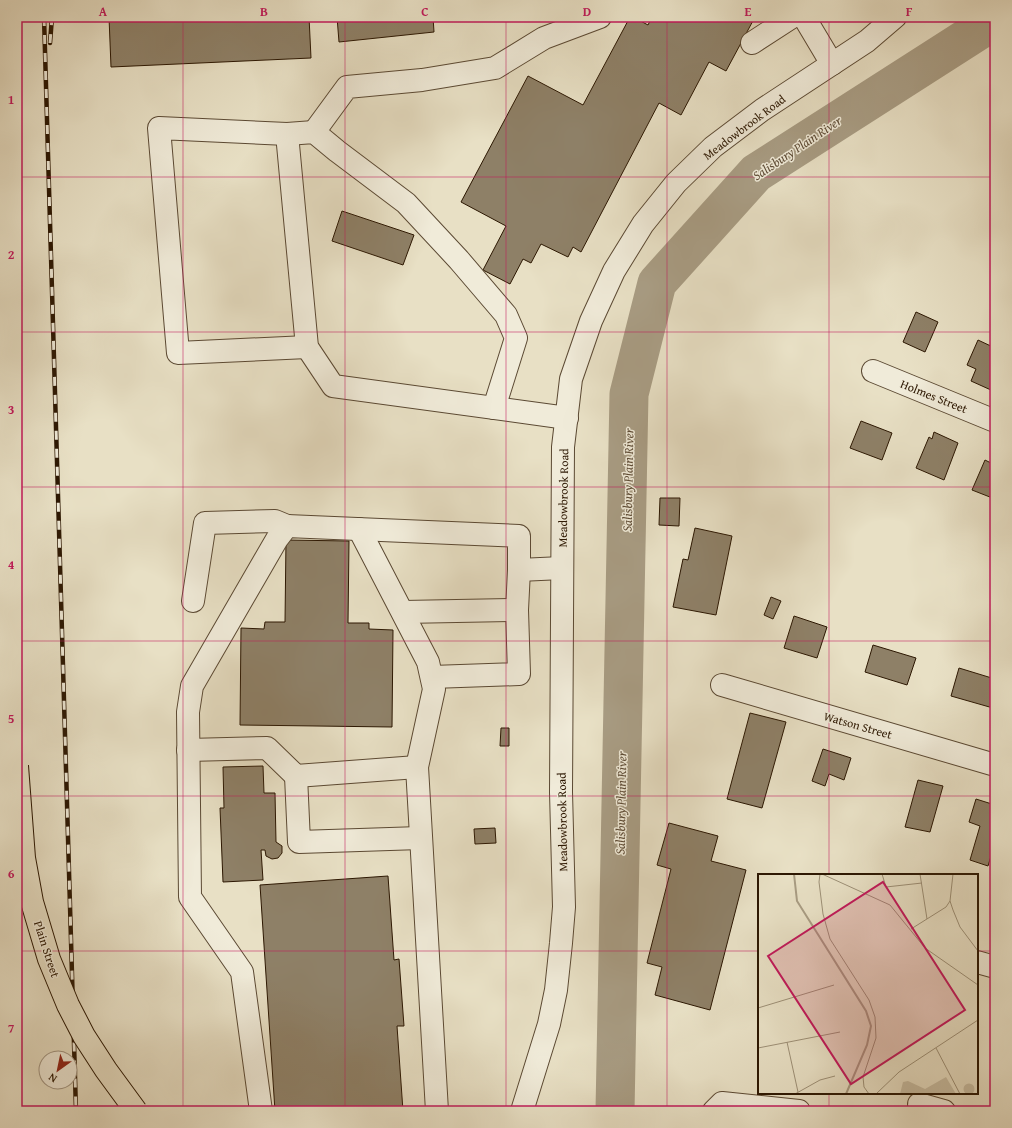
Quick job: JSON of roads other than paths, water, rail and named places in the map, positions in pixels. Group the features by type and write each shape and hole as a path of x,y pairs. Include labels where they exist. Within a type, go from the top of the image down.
{"main road":[{"name":"Plain Street","path":"17,766 24,858 32,902 48,959 68,1005 84,1036 106,1070 136,1111"}],"street":[{"path":"314,132 347,87 422,80 495,68 544,38 600,17"},
{"path":"752,43 792,17"},
{"path":"804,17 832,64"},
{"name":"Meadowbrook Road","path":"522,1111 549,1024 556,990 564,907 560,792 563,447 572,379 591,322 614,271 643,224 676,183 713,147 762,110 867,41 895,17"},
{"path":"307,347 178,353 159,128 287,134 314,132 406,203 460,260 506,315 516,338 494,408"},
{"path":"287,134 307,347 333,386 567,418"},
{"name":"Holmes Street","path":"873,371 995,421"},
{"path":"193,601 205,523 275,521 287,526 519,536 517,610 519,674 432,677"},
{"path":"261,1111 242,972 190,897 188,712 192,686 277,539 287,526"},
{"path":"360,530 428,662 434,689 416,767 437,1111"},
{"path":"519,570 562,568"},
{"path":"403,612 517,610"},
{"name":"Watson Street","path":"722,685 995,765"},
{"path":"188,750 268,748 296,776 299,842 420,838"},
{"path":"296,776 416,767"},
{"path":"978,962 995,967"},
{"path":"714,1111 722,1103 799,1111"},
{"path":"917,1103 944,1111"}],"waterway":[{"name":"Salisbury Plain River","path":"615,1111 629,394 657,283 756,173 995,20"}],"railway":[{"path":"44,17 76,1111"},
{"path":"50,43 52,17"}]}
